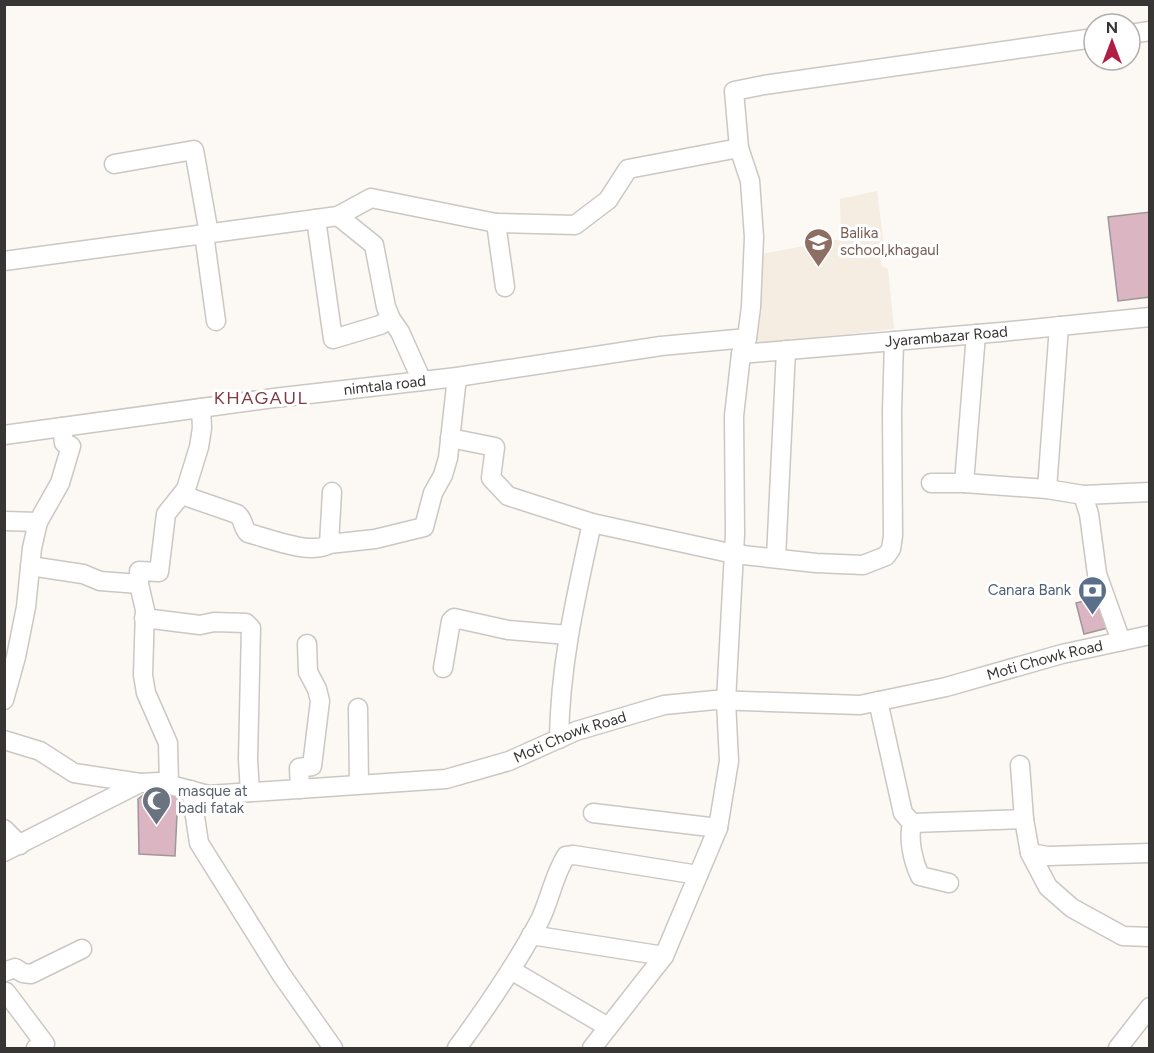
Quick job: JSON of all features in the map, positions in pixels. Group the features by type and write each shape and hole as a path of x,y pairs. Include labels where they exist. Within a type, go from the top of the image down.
{"street":[{"path":"592,1048 664,956 718,828 729,760 726,701 734,554 734,416 751,307 754,237 750,181 739,148 734,91 1082,40"},
{"path":"4,261 338,216 371,198 496,223 575,225 608,200 628,169 739,148"},
{"path":"114,164 194,150 207,234 216,321"},
{"path":"338,216 374,245 386,307 422,381"},
{"path":"316,219 333,339 380,325 391,319"},
{"path":"496,223 505,287"},
{"name":"Jyarambazar Road","path":"744,346 786,350 1149,317"},
{"path":"1047,489 1059,326"},
{"path":"964,483 976,334"},
{"path":"450,438 495,447 491,478 508,496 591,523 734,554 816,563 863,565 886,556 891,549 894,510 891,412 894,341"},
{"name":"nimtala road","path":"4,435 422,381 661,346 744,346"},
{"path":"776,558 786,350"},
{"path":"182,495 237,514 241,517 244,529 248,533 311,549 329,544 375,539 424,527 433,493 443,475 448,458 457,376"},
{"path":"169,784 168,742 146,693 143,675 144,618 138,584 140,571 159,572 166,514 186,489 199,447 202,428 201,408"},
{"path":"4,700 26,607 38,522 60,483 71,446 64,443 62,427"},
{"path":"931,483 1047,489 1083,495 1149,492"},
{"path":"329,544 332,492"},
{"path":"1083,495 1089,514 1097,574 1121,641"},
{"path":"4,521 38,522"},
{"path":"559,739 559,695 568,635 591,523"},
{"path":"30,566 83,574 99,581 138,584"},
{"path":"144,618 200,625 214,622 246,623 251,628 248,759 250,792"},
{"path":"442,668 451,621 454,618 508,630 568,635"},
{"name":"Moti Chowk Road","path":"12,848 140,783 159,782 208,795 446,779 508,761 576,731 664,705 726,701 860,705 946,687 1062,654 1149,635"},
{"path":"300,789 299,768 312,766 320,702 317,689 308,672 307,644"},
{"path":"878,702 903,813 912,823"},
{"path":"358,708 359,784"},
{"path":"4,740 40,751 74,773 140,783"},
{"path":"1020,765 1024,819 1030,853 1048,887 1072,908 1123,936 1149,938"},
{"path":"191,790 199,843 281,974 333,1048"},
{"path":"593,813 718,828"},
{"path":"912,823 1024,819"},
{"path":"912,823 910,832 915,866 920,876 949,883"},
{"path":"4,829 12,848"},
{"path":"1030,853 1048,856 1149,853"},
{"path":"457,1048 512,970 544,910 566,856 574,855 698,875"},
{"path":"531,935 664,956"},
{"path":"4,972 15,968 23,973 31,974 82,949"},
{"path":"512,970 608,1028"},
{"path":"6,992 44,1047"},
{"path":"1118,1048 1149,1007"}],"shaded area":[{"name":"Balika school,khagaul","path":"877,191 884,246 878,248 882,266 888,269 894,329 752,344 752,256 841,239 840,199"}],"building":[{"path":"1150,212 1150,297 1118,301 1108,217"},
{"name":"Canara Bank","path":"1100,597 1108,628 1084,634 1076,603"},
{"name":"masque at badi fatak","path":"163,791 178,794 175,856 139,854 138,799 147,792"}],"place":[{"name":"Balika school,khagaul","path":"819,268"},
{"name":"Canara Bank","path":"1092,616"},
{"name":"masque at badi fatak","path":"157,826"}],"district":[{"name":"KHAGAUL","path":"261,398"}]}
